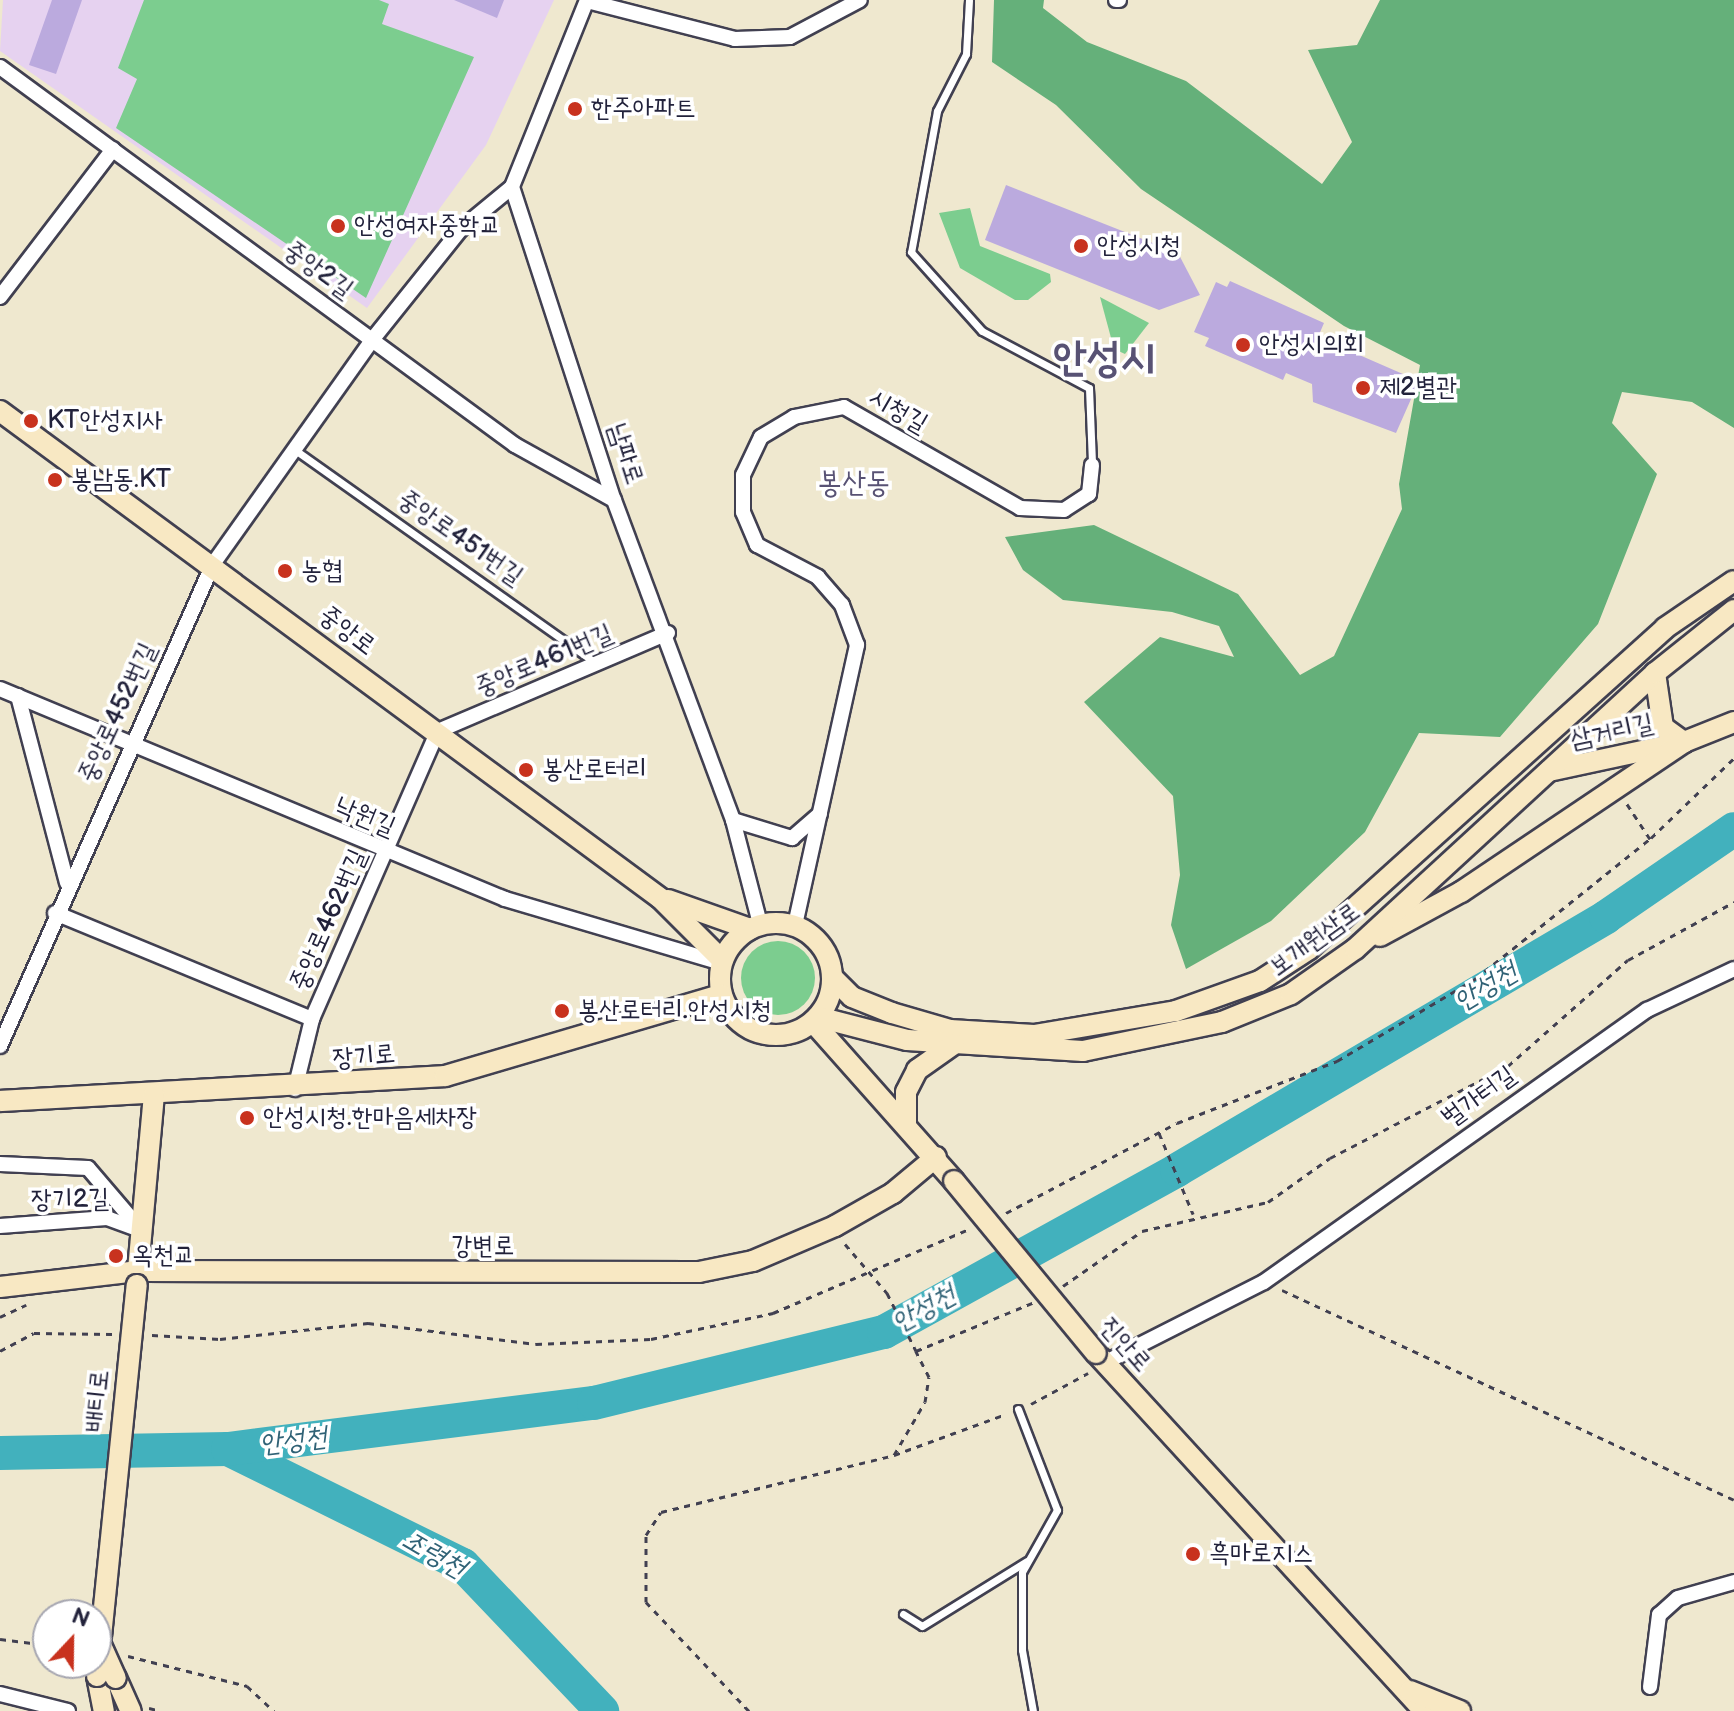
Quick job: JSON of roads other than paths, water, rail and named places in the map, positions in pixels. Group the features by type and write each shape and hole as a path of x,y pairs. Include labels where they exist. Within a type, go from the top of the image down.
{"main road":[{"name":"중앙로","path":"0,411 213,564 660,898 721,961"},
{"name":"보개원삼로","path":"832,977 852,997 950,1030 1034,1035 1176,1011 1260,981 1309,949 1665,628 1734,581"},
{"name":"보개원삼로","path":"816,1019 954,1044 1083,1051 1222,1022 1291,994 1355,949 1655,673 1734,610"},
{"path":"1355,949 1461,892 1684,742 1663,727 1655,673"},
{"name":"삼거리길","path":"1498,778 1684,742 1734,722"},
{"name":"중앙로","path":"660,898 755,927"},
{"path":"795,925 825,950 832,977 816,1019 797,1032 758,1033 721,995 721,961 755,927 795,925"},
{"name":"장기로","path":"0,1101 295,1089 445,1076 721,995"},
{"name":"진안로","path":"816,1019 936,1157 1101,1358 1410,1691 1424,1711"},
{"path":"906,1124 906,1092 917,1070 954,1044"},
{"name":"배티로","path":"109,1599 154,1095"},
{"name":"강변로","path":"0,1287 138,1278 699,1272 753,1261 835,1226 893,1193 936,1157"},
{"name":"배티로","path":"104,1711 106,1679"},
{"path":"108,1679 139,1709"},
{"name":"진안로","path":"1410,1691 1460,1711"}],"street":[{"path":"213,564 372,340 461,229 512,187 587,0 735,39 790,37 860,0"},
{"name":"중앙2길","path":"0,67 515,445 614,500"},
{"path":"0,297 113,149"},
{"name":"남파로","path":"512,187 614,500 668,633 733,820 755,927"},
{"name":"시청길","path":"795,925 857,645 842,605 818,577 757,545 743,512 743,475 761,437 794,417 844,407 1020,508 1064,510 1089,494 1092,465"},
{"name":"중앙로452번길","path":"0,1046 67,883 213,564"},
{"name":"중앙로461번길","path":"438,731 668,633"},
{"name":"낙원길","path":"0,689 505,899 721,961"},
{"name":"중앙로452번길","path":"18,696 67,883"},
{"name":"중앙로462번길","path":"295,1089 312,1019 438,731"},
{"path":"733,820 792,838 820,814"},
{"path":"55,913 312,1019"},
{"name":"벌가터길","path":"1101,1358 1264,1282 1635,1018 1734,969"},
{"path":"0,1164 88,1168 141,1230"},
{"name":"장기2길","path":"0,1226 107,1218 141,1230"},
{"path":"1650,1687 1659,1615 1678,1598 1734,1582"},
{"path":"0,1694 68,1711"}],"lane":[{"path":"969,0 966,54 937,111 911,252 982,331 1089,388 1092,465"},
{"name":"중앙로451번길","path":"295,450 599,665"},
{"path":"1018,1409 1057,1510 1022,1572 1022,1650 1033,1711"},
{"path":"903,1614 922,1626 1029,1559"}],"waterway":[{"name":"안성천","path":"0,1453 228,1449 594,1403 884,1332 1177,1170 1606,917 1734,829"},
{"name":"조령천","path":"228,1449 463,1565 602,1711"}],"place":[{"name":"한주아파트","path":"575,109"},
{"name":"안성여자중학교","path":"338,226"},
{"name":"안성시청","path":"1081,246"},
{"name":"안성시의회","path":"1243,345"},
{"name":"제2별관","path":"1363,388"},
{"name":"KT안성지사","path":"31,421"},
{"name":"봉남동.KT","path":"55,480"},
{"name":"농협","path":"285,571"},
{"name":"봉산로터리","path":"526,770"},
{"name":"봉산로터리.안성시청","path":"562,1011"},
{"name":"안성시청.한마음세차장","path":"247,1118"},
{"name":"옥천교","path":"116,1256"},
{"name":"흑마로지스","path":"1193,1554"}],"district":[{"name":"안성시","path":"1104,359"},
{"name":"봉산동","path":"854,483"}]}
